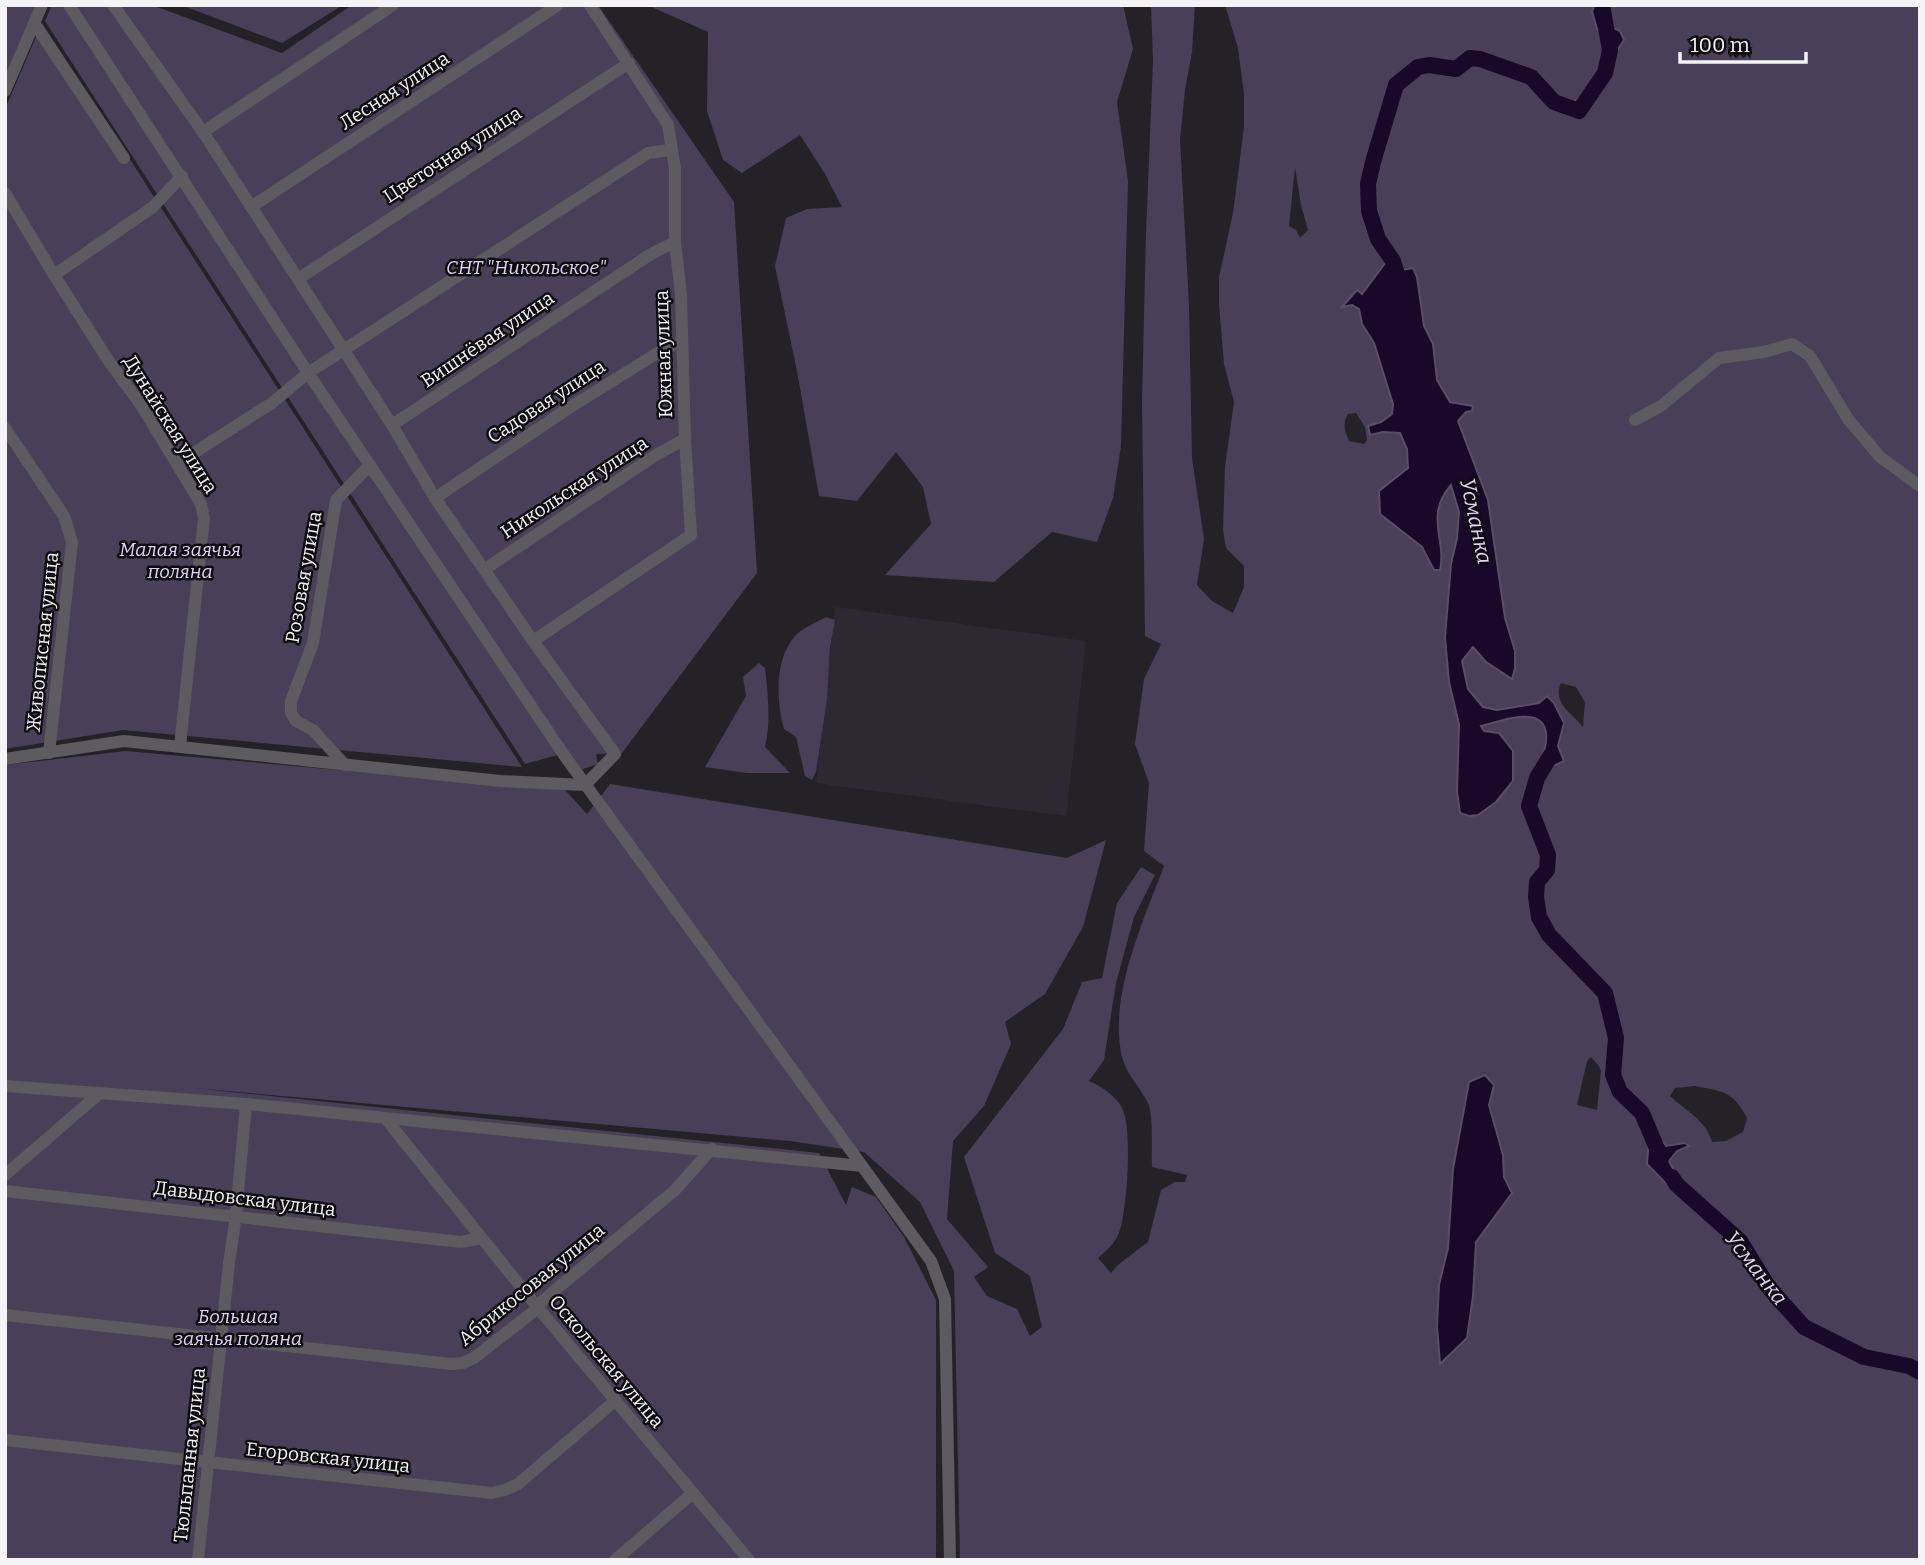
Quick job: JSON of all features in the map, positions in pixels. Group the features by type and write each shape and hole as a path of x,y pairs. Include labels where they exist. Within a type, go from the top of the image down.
{"street":[{"path":"5,90 42,5"},
{"path":"69,5 308,373 586,785 931,1261 945,1299 950,1560"},
{"path":"5,759 124,741 500,781 586,785 615,754 435,498 392,425 203,132 113,5"},
{"path":"203,132 393,5"},
{"name":"Лесная улица","path":"251,207 558,5"},
{"name":"Южная улица","path":"533,641 691,536 681,295 675,242 675,169 670,150 671,137 668,125 590,5"},
{"path":"34,23 124,158"},
{"name":"Цветочная улица","path":"298,279 629,63"},
{"path":"178,463 272,403 308,373 648,153 670,150"},
{"path":"54,275 152,207 182,176"},
{"name":"Дунайская улица","path":"5,193 54,275 178,463 201,505 204,518 180,746"},
{"name":"Вишнёвая улица","path":"392,425 651,254 675,242"},
{"name":"Садовая улица","path":"435,498 569,408 664,349 681,342"},
{"path":"1635,420 1661,406 1719,358 1764,352 1792,344 1810,356 1848,419 1880,457 1920,486"},
{"name":"Живописная улица","path":"5,428 64,516 72,542 49,753"},
{"name":"Никольская улица","path":"485,569 685,439"},
{"name":"Розовая улица","path":"345,765 313,730 296,721 291,713 290,701 313,643 336,500 370,465"},
{"path":"5,1086 246,1104 862,1166"},
{"path":"5,1175 100,1093"},
{"name":"Тюльпанная улица","path":"198,1560 246,1104"},
{"name":"Оскольская улица","path":"386,1119 538,1308 749,1560"},
{"name":"Абрикосовая улица","path":"5,1315 220,1340 451,1364 463,1363 538,1308 541,1302 674,1191 712,1149"},
{"name":"Давыдовская улица","path":"5,1191 461,1242 481,1238"},
{"name":"Егоровская улица","path":"5,1440 492,1493 518,1484 615,1401"},
{"path":"615,1560 693,1493"}],"shaded area":[{"path":"835,607 1086,641 1066,816 816,783"}],"green space":[{"path":"5,5 36,5 5,85"},
{"name":"СНТ \"Никольское\"","path":"52,5 152,5 282,53 352,5 598,5 734,202 757,573 622,753 596,754 598,764 580,770 565,753 525,764 45,21"},
{"path":"181,5 343,5 282,43"},
{"path":"647,5 1123,5 1133,49 1117,102 1128,181 1121,446 1113,498 1097,542 1052,532 994,582 885,575 931,524 923,487 896,452 857,501 819,496 775,266 786,218 807,209 842,207 800,135 742,173 723,160 707,111 708,32"},
{"name":"Большая заячья поляна","path":"1151,5 1195,5 1192,52 1180,140 1189,305 1192,458 1204,539 1197,585 1212,601 1233,613 1244,587 1244,566 1226,548 1223,530 1225,467 1234,402 1224,364 1219,277 1233,213 1244,127 1244,94 1238,48 1225,5 1920,5 1920,1560 960,1560 954,1271 920,1202 864,1152 790,1141 193,1088 819,1153 846,1205 852,1187 876,1197 904,1237 936,1300 936,1560 5,1560 5,765 125,751 565,790 587,814 610,784 1067,858 1106,840 1083,927 1045,994 1005,1022 1011,1044 984,1106 953,1141 947,1219 988,1267 974,1277 987,1296 1017,1309 1030,1336 1042,1327 1030,1276 995,1253 964,1157 1063,1029 1082,982 1102,978 1117,903 1141,867 1155,875 1134,917 1116,983 1104,1060 1089,1081 1108,1092 1122,1108 1128,1150 1126,1189 1119,1233 1098,1258 1111,1273 1148,1242 1161,1190 1175,1182 1185,1182 1187,1175 1152,1167 1150,1109 1124,1063 1119,1034 1120,1010 1130,960 1164,866 1144,851 1149,783 1135,744 1144,679 1161,644 1145,636 1142,401 1153,61","holes":["1295,167 1308,230 1300,238 1296,230 1289,226","1356,413 1365,427 1367,440 1364,444 1349,441 1345,428 1348,414","1561,683 1576,687 1585,702 1583,727 1564,707 1559,690","1591,1057 1601,1071 1597,1110 1577,1105 1587,1061","1695,1086 1726,1094 1737,1102 1747,1118 1743,1132 1726,1141 1712,1142 1700,1122 1670,1096 1675,1088"]},
{"name":"Малая заячья поляна","path":"42,23 522,767 123,730 5,749 5,109"},
{"path":"826,617 835,620 830,647 827,699 816,772 812,780 805,776 796,737 784,729 779,705 779,679 784,654 790,643 800,631"},
{"path":"759,663 765,668 768,698 765,747 790,773 747,773 705,767 746,696 743,677"}],"water":[{"path":"1596,5 1604,5 1608,11 1607,25 1620,31 1624,40 1616,52 1606,54 1602,31 1597,29 1592,11"},
{"path":"1588,91 1595,91 1595,97 1583,110 1583,116 1574,117 1564,109"},
{"path":"1393,261 1402,270 1413,268 1417,277 1424,326 1433,344 1437,380 1450,402 1473,406 1472,411 1466,412 1458,421 1488,500 1505,618 1515,651 1515,668 1512,679 1486,662 1473,647 1462,661 1468,689 1483,707 1497,710 1539,703 1547,696 1554,703 1564,723 1558,746 1564,761 1543,775 1536,772 1546,744 1545,727 1540,721 1532,717 1519,717 1481,726 1484,731 1499,733 1513,751 1513,781 1496,802 1478,815 1460,813 1457,791 1459,724 1449,682 1445,637 1451,564 1459,512 1451,485 1443,496 1437,518 1441,548 1440,570 1434,570 1422,547 1380,514 1379,491 1408,468 1407,449 1400,433 1383,432 1370,435 1368,426 1381,422 1392,414 1393,404 1374,343 1362,324 1359,309 1352,305 1342,307 1357,290 1362,294 1386,262"},
{"path":"1485,1075 1494,1085 1489,1105 1503,1155 1504,1177 1512,1193 1476,1242 1467,1338 1440,1364 1437,1326 1439,1285 1448,1248 1453,1169 1469,1082"},
{"path":"1658,1137 1666,1146 1685,1143 1689,1146 1677,1151 1669,1161 1687,1190 1683,1197 1674,1192 1647,1164 1649,1138"}],"waterway":[{"name":"Усманка","path":"1399,281 1393,261 1378,239 1369,211 1368,184 1396,85 1418,67 1429,65 1456,69 1470,58 1480,59 1531,77 1554,102 1579,111 1605,73 1610,50 1602,5"},
{"name":"Усманка","path":"1551,755 1537,778 1529,806 1548,855 1547,870 1537,882 1539,917 1549,935 1605,993 1616,1038 1613,1075 1620,1092 1642,1113 1661,1158"},
{"name":"Усманка","path":"1672,1177 1676,1184 1740,1241 1769,1288 1804,1327 1864,1357 1909,1366 1920,1372"}]}
